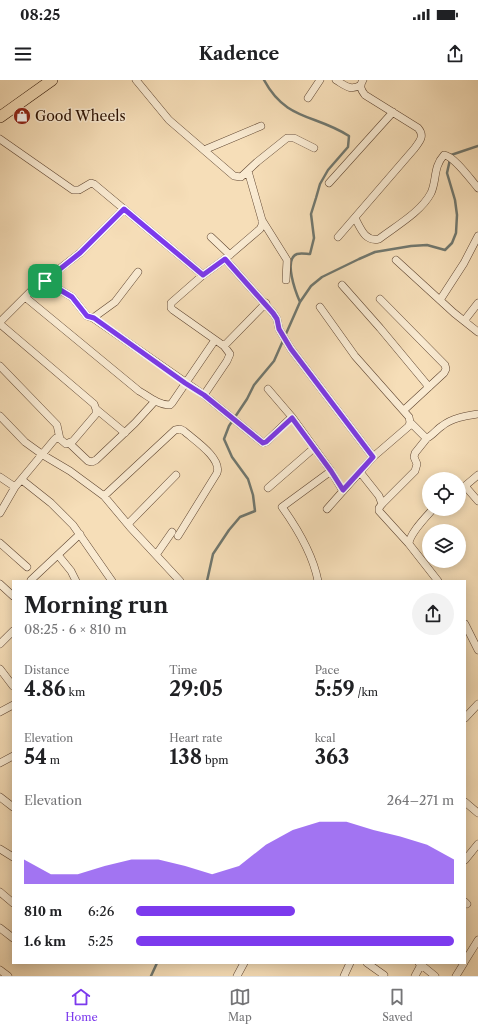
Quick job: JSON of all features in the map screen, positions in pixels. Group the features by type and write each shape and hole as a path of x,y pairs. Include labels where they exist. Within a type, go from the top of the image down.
{"main road":[{"path":"0,117 52,80"}],"street":[{"path":"136,80 169,120 234,176 241,177 287,138 294,138 314,148"},
{"path":"308,98 320,80"},
{"path":"336,80 351,88 354,88 362,83"},
{"path":"338,237 414,149 422,137 422,132 418,128 365,95 361,91 362,83"},
{"path":"329,183 393,112"},
{"path":"204,150 261,126"},
{"path":"0,139 68,188 79,190 91,183 94,184 203,275"},
{"path":"355,218 366,237 372,240 379,239 422,206 432,192 437,164 444,155 448,156 478,188"},
{"path":"248,170 262,220 287,260 286,280"},
{"path":"124,209 80,253 25,297 0,323 94,404 96,409 125,433"},
{"path":"204,395 229,358 230,354 224,346 170,308 171,303 260,229 262,220"},
{"path":"440,300 464,263 478,236"},
{"path":"211,237 266,303 277,319 279,329 291,349 373,457"},
{"path":"396,260 478,332"},
{"path":"94,318 115,302 138,272"},
{"path":"45,281 72,297 87,316 94,318 204,395 263,443 266,442 292,418"},
{"path":"342,285 429,387"},
{"path":"25,297 139,391 155,401 170,405 214,340"},
{"path":"380,299 445,365 446,369 444,373 404,410"},
{"path":"224,346 266,303"},
{"path":"464,321 478,303"},
{"path":"320,307 355,356 404,410 409,417 410,422 427,438"},
{"path":"0,366 57,425 60,439 66,444 69,443 88,461 92,462 125,433 155,401"},
{"path":"268,389 292,418 343,490"},
{"path":"69,443 73,441 94,418 96,409"},
{"path":"437,580 409,544 379,511 379,508 415,471 417,464 414,457 427,438 441,426 452,420 463,416 478,414"},
{"path":"0,416 25,442 70,470 104,496 179,580"},
{"path":"327,509 373,457 404,430 410,422"},
{"path":"104,496 175,430 180,429 184,431 209,453 217,463 219,468 217,473 175,534 156,555"},
{"path":"0,513 15,487 54,440 56,438 60,439"},
{"path":"268,488 314,448"},
{"path":"318,580 315,568 296,527 282,507 331,471"},
{"path":"360,472 379,496 382,504"},
{"path":"466,485 478,475"},
{"path":"128,524 176,476"},
{"path":"0,477 15,487"},
{"path":"22,480 60,511 74,525 111,580"},
{"path":"466,487 478,501"},
{"path":"409,544 409,540 427,516"},
{"path":"31,580 80,534"},
{"path":"0,543 27,567"},
{"path":"58,555 75,580"},
{"path":"0,584 12,595"},
{"path":"466,626 478,650"},
{"path":"0,644 12,632"},
{"path":"0,669 12,685"},
{"path":"466,717 478,704"},
{"path":"0,712 12,706"},
{"path":"0,763 12,757"},
{"path":"0,797 12,806"},
{"path":"466,803 475,810 478,802"},
{"path":"466,859 478,844"},
{"path":"0,849 12,856"},
{"path":"0,892 12,902"},
{"path":"0,928 12,937"},
{"path":"466,959 478,940"},
{"path":"237,976 243,964"},
{"path":"344,976 350,964"},
{"path":"368,964 384,975"},
{"path":"414,976 420,964 435,976"},
{"path":"456,976 463,964"},
{"path":"0,970 8,976"}],"waterway":[{"path":"264,80 282,103 292,110 349,136 348,147 328,170 320,184 311,214 314,238 310,254 297,254 293,257 291,262 292,276 300,302"},
{"path":"207,580 213,554 229,530 240,517 255,511 253,495 248,479 232,457 224,439 229,426 247,399 254,385 274,361 300,302 311,286 322,277 375,252 427,245 445,250 452,243 456,233 457,215 455,200 447,173 451,155 478,146"},
{"path":"151,976 157,964"}],"place":[{"name":"Good Wheels","path":"22,116"}],"route":[{"path":"124,209 203,275 225,259 266,303 277,319 279,329 291,349 373,457 343,490 292,418 266,442 263,443 196,389 185,383 94,318 87,316 72,297 45,281 80,253 124,209"}]}
